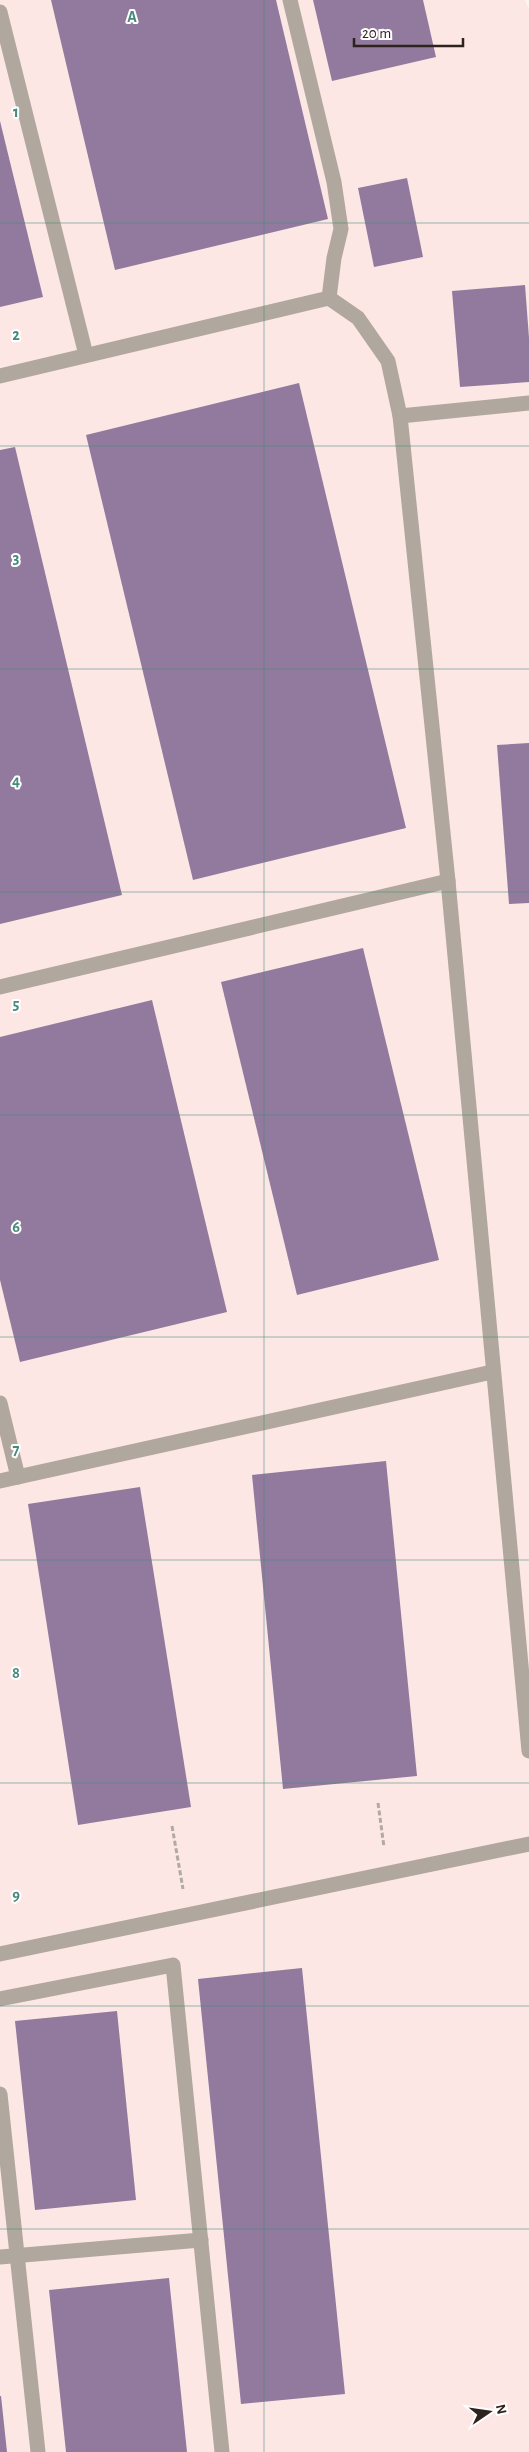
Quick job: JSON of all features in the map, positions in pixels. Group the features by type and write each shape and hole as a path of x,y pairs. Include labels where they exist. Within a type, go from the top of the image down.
{"lane":[{"path":"290,0 334,182 341,229 334,258 330,298"},
{"path":"0,12 86,355"},
{"path":"0,376 330,298 358,318 388,361 400,416 448,882 492,1372 529,1751"},
{"path":"400,416 529,403"},
{"path":"0,987 448,882"},
{"path":"0,1481 492,1372"},
{"path":"0,1403 18,1477"},
{"path":"0,1954 529,1844"},
{"path":"0,1999 173,1965 222,2452"},
{"path":"0,2094 38,2452"},
{"path":"0,2257 201,2240"}],"path":[{"path":"378,1803 388,1874"},
{"path":"172,1826 188,1915"}],"shaded area":[{"path":"0,0 525,0 529,9 529,2452 0,2452"}],"building":[{"path":"51,0 276,0 328,219 115,270"},
{"path":"313,0 423,0 436,57 332,81"},
{"path":"0,121 43,297 0,307"},
{"path":"407,178 423,257 374,267 358,188"},
{"path":"525,285 529,338 529,382 460,387 452,291"},
{"path":"299,383 406,828 193,880 86,435"},
{"path":"15,447 122,895 0,924 0,450"},
{"path":"529,743 529,903 509,904 497,745"},
{"path":"363,948 439,1260 297,1295 221,982"},
{"path":"152,1000 227,1312 20,1362 0,1280 0,1037"},
{"path":"386,1461 417,1776 283,1789 252,1475"},
{"path":"140,1487 191,1807 78,1825 28,1504"},
{"path":"302,1968 345,2394 241,2404 198,1979"},
{"path":"117,2011 136,2200 35,2210 15,2021"},
{"path":"169,2278 187,2452 66,2452 49,2290"},
{"path":"1,2396 7,2452 0,2452"}]}
